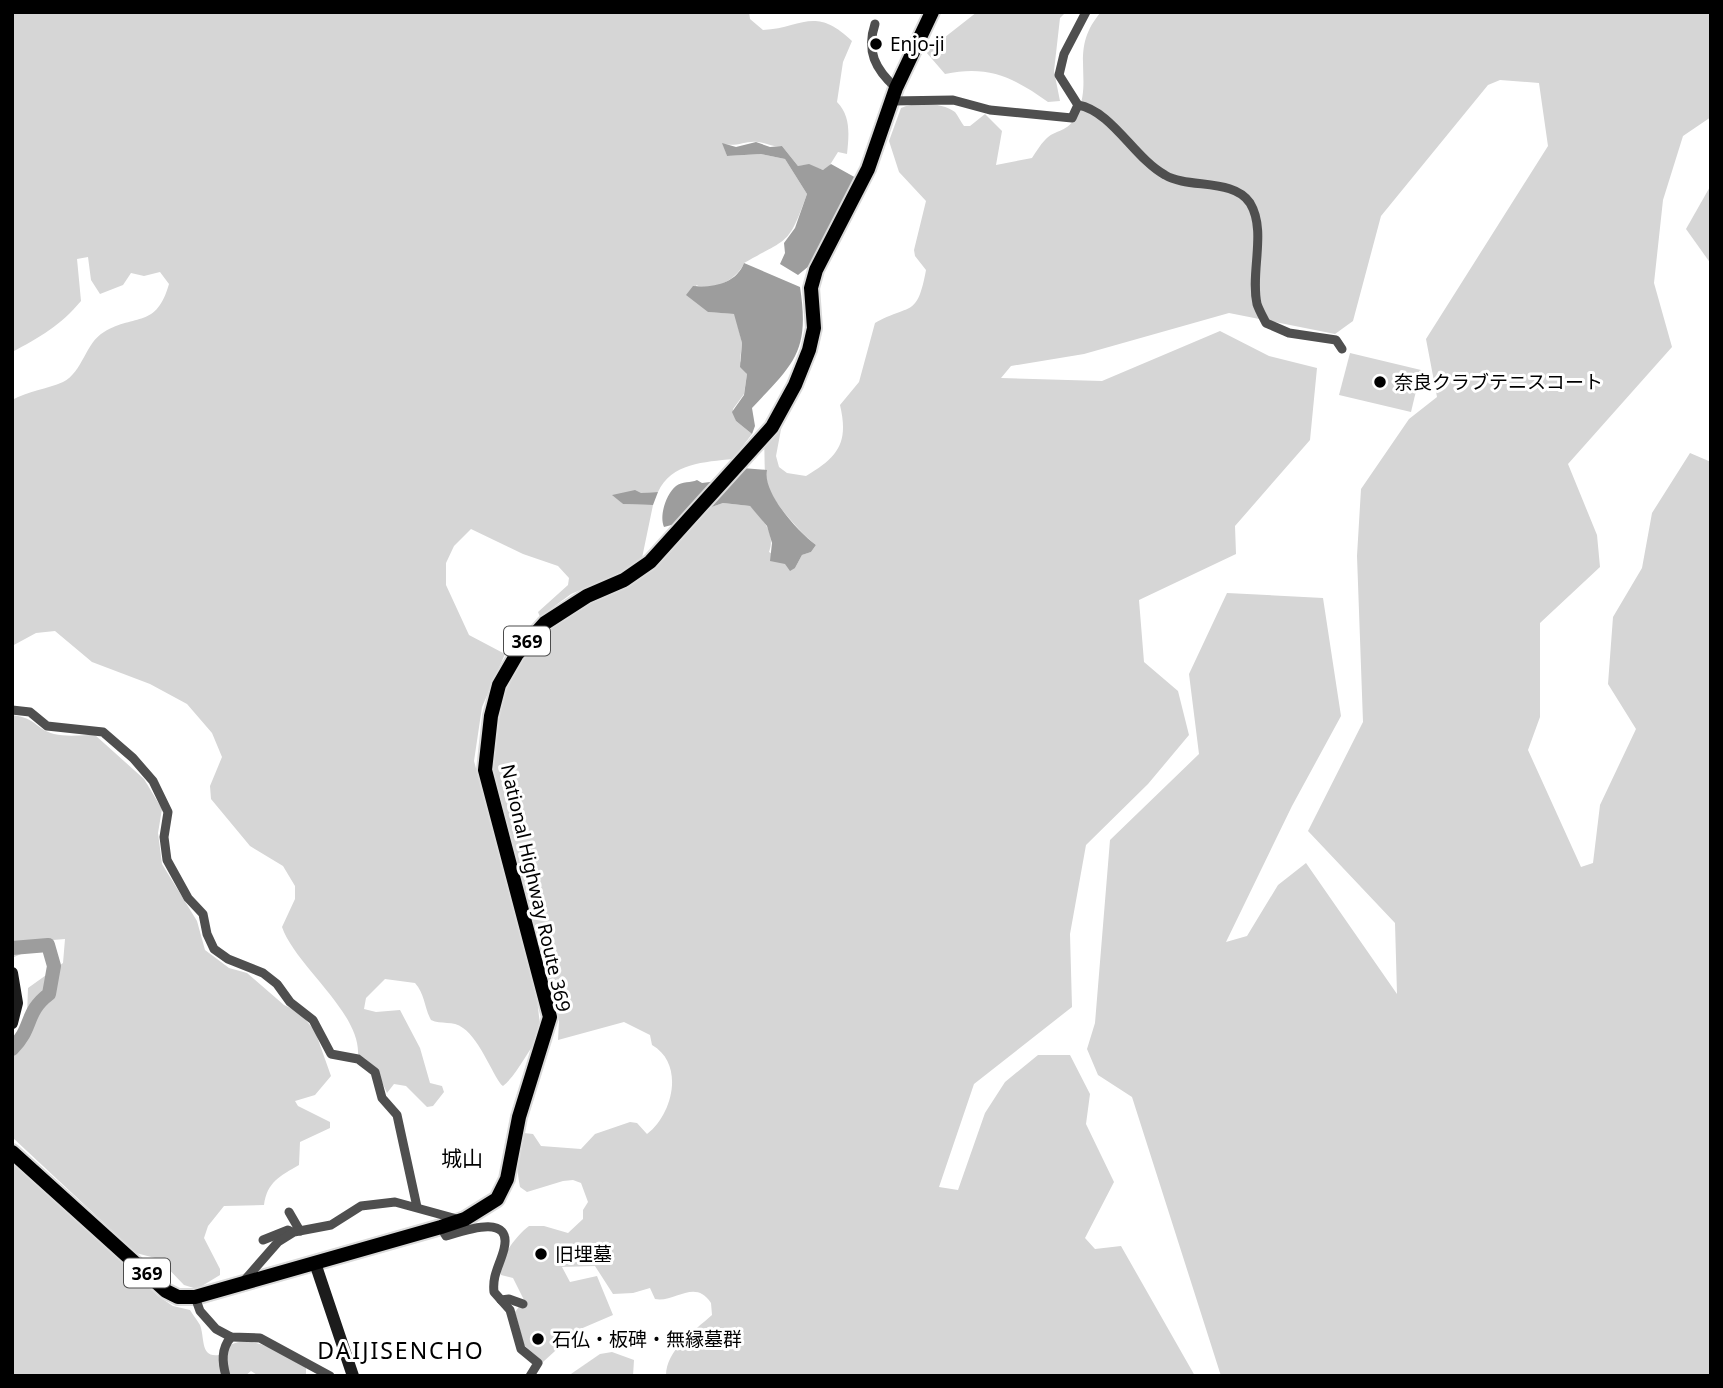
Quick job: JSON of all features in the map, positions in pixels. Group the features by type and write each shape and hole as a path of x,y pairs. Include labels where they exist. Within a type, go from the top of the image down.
{"highway":[{"name":"National Highway Route 369","path":"12,1152 166,1291 178,1297 195,1297 239,1286 441,1227 465,1219 497,1199 507,1179 519,1117 550,1017 485,770 491,716 499,685 517,654 545,623 587,596 624,580 650,562 772,427 795,384 809,350 814,328 811,288 816,270 868,169 894,94 932,12"}],"main road":[{"path":"12,973 17,1003 12,1023"},
{"path":"315,1262 353,1376"}],"street":[{"path":"1086,12 1063,54 1059,75 1078,105 1097,112 1161,173 1178,183 1226,188 1249,201 1257,221 1257,305 1266,323 1289,333 1336,340 1342,349"},
{"path":"875,24 869,42 872,55 894,94 953,100 990,110 1072,118 1078,105"},
{"path":"12,710 30,712 47,726 103,732 153,781 168,812 164,838 167,860 188,898 203,914 207,934 214,949 228,960 262,973 277,984 290,1002 313,1020 331,1054 358,1059 375,1072 382,1098 397,1115 417,1207"},
{"path":"239,1286 278,1242 297,1232 331,1225 361,1206 395,1202 447,1219 465,1219"},
{"path":"289,1212 297,1232"},
{"path":"441,1227 446,1236 484,1225 498,1228 503,1234 504,1247 493,1282 494,1292 510,1310 521,1349 538,1363 530,1376"},
{"path":"263,1240 288,1230 297,1232"},
{"path":"195,1297 200,1311 216,1329 231,1337 260,1338 330,1376"},
{"path":"501,1300 509,1299 523,1304"},
{"path":"226,1376 223,1362 225,1344 231,1337"}],"shaded area":[{"path":"12,12 749,12 750,19 763,30 818,21 839,30 852,41 843,62 837,102 847,120 847,154 838,152 828,168 823,170 809,165 798,166 782,146 761,142 723,144 727,156 761,154 785,159 807,194 796,223 786,238 744,263 736,275 724,283 710,287 696,285 708,312 735,314 742,343 740,361 747,374 744,394 733,409 736,421 752,434 733,459 700,463 680,470 664,482 658,492 613,495 623,504 653,505 642,558 626,571 571,594 540,617 538,612 568,585 569,578 558,566 523,554 471,529 454,546 446,563 446,585 469,635 505,654 482,707 474,761 536,990 541,1034 513,1076 503,1086 470,1034 455,1024 431,1020 415,983 385,979 366,998 364,1009 376,1012 400,1010 420,1048 430,1083 442,1086 444,1092 433,1106 427,1107 406,1086 394,1084 387,1093 376,1069 358,1054 356,1038 349,1022 289,942 282,927 295,899 295,886 283,866 250,846 211,799 210,786 222,757 212,733 187,704 150,684 92,662 55,631 36,633 12,646 12,400 70,377 98,337 115,326 151,314 164,298 169,284 160,272 144,276 131,273 123,285 100,294 91,280 88,257 77,259 81,301 49,330 12,352"},
{"path":"977,12 1066,12 1060,18 1054,71 1060,101 1048,102 1000,75 974,71 945,74 926,52"},
{"path":"1101,12 1711,12 1711,117 1683,136 1663,200 1654,283 1672,347 1568,464 1597,535 1600,567 1540,623 1540,717 1528,750 1581,867 1593,863 1600,805 1636,729 1608,684 1613,617 1642,568 1652,513 1690,453 1711,462 1711,1376 1221,1376 1132,1097 1098,1075 1087,1049 1095,1023 1110,840 1199,754 1189,674 1227,593 1323,598 1341,716 1292,806 1226,942 1247,936 1278,885 1306,863 1397,994 1395,923 1308,831 1363,722 1357,556 1361,489 1409,419 1437,397 1426,339 1548,146 1539,83 1500,80 1488,85 1381,216 1353,321 1335,334 1229,313 1084,354 1011,366 1001,378 1102,381 1220,331 1269,356 1317,368 1310,440 1235,526 1236,554 1139,600 1144,662 1178,691 1189,735 1148,784 1086,845 1070,934 1072,1007 974,1084 939,1187 958,1190 985,1113 1005,1082 1038,1055 1070,1055 1090,1094 1086,1124 1114,1182 1085,1238 1095,1249 1121,1246 1195,1376 666,1376 667,1367 676,1349 712,1315 711,1303 698,1292 662,1299 655,1299 650,1288 633,1293 613,1294 595,1266 562,1267 570,1282 597,1276 613,1315 578,1330 543,1362 524,1345 515,1312 524,1300 513,1278 501,1275 505,1254 529,1226 544,1226 568,1233 583,1219 583,1210 588,1202 581,1183 573,1180 527,1192 520,1187 518,1145 524,1133 533,1134 541,1146 581,1149 595,1134 630,1122 637,1123 647,1134 656,1125 669,1102 672,1076 669,1064 662,1053 652,1045 650,1035 624,1022 558,1040 559,1021 492,766 495,714 504,683 531,642 553,623 646,574 703,510 723,503 750,506 764,522 769,533 769,552 795,568 802,555 811,552 816,545 786,515 768,488 764,443 780,423 782,424 776,456 779,467 787,473 806,476 826,462 842,439 840,405 859,382 875,323 910,307 919,296 926,270 915,256 914,250 926,201 899,172 889,141 901,108 920,104 943,106 955,112 964,126 970,126 985,114 1002,131 996,165 1032,158 1049,136 1070,125 1077,114 1082,101 1083,51 1091,26"},
{"path":"756,142 770,147 782,146 798,166 809,164 823,170 831,164 858,179 809,266 798,275 780,264 785,253 784,243 795,228 807,194 785,159 761,154 727,156 722,143 736,147"},
{"path":"1711,185 1711,264 1686,229"},
{"path":"744,263 800,287 803,309 803,327 796,355 779,379 752,408 755,426 752,434 736,421 732,412 744,395 747,374 740,367 742,343 734,314 708,312 686,295 693,286 715,285 729,280"},
{"name":"奈良クラブテニスコート","path":"1350,353 1421,370 1411,412 1339,395"},
{"path":"742,468 767,470 770,489 783,511 816,545 811,552 802,555 795,568 790,571 785,564 770,561 772,543 767,526 750,506 723,503 703,510"},
{"path":"697,480 702,483 718,481 679,523 664,527 663,511 672,490 681,483"},
{"path":"635,490 641,493 658,492 653,505 623,504 612,495"},
{"path":"12,715 31,721 54,734 95,735 144,779 162,809 158,833 162,864 197,921 205,950 229,968 247,973 284,1005 299,1012 315,1031 331,1076 315,1095 295,1101 298,1106 330,1122 330,1128 300,1142 299,1165 271,1185 264,1205 224,1206 208,1226 204,1238 220,1269 220,1275 197,1289 184,1285 159,1259 136,1253 12,1137 12,1051 22,1039 28,988 63,963 65,939 53,940 12,958"},
{"path":"12,1159 158,1296 173,1306 190,1310 200,1325 204,1346 209,1353 219,1355 228,1346 250,1342 274,1350 306,1368 306,1376 259,1376 251,1371 245,1376 12,1376"},
{"path":"612,1352 634,1360 633,1376 568,1376 600,1354"}],"waterway":[{"path":"12,948 48,945 54,966 49,994 36,1008 24,1034 12,1049"}],"place":[{"name":"Enjo-ji","path":"876,44"},
{"name":"奈良クラブテニスコート","path":"1380,382"},
{"name":"旧埋墓","path":"541,1254"},
{"name":"石仏・板碑・無縁墓群","path":"538,1339"}],"district":[{"name":"城山","path":"462,1158"},
{"name":"DAIJISENCHO","path":"401,1350"}]}
